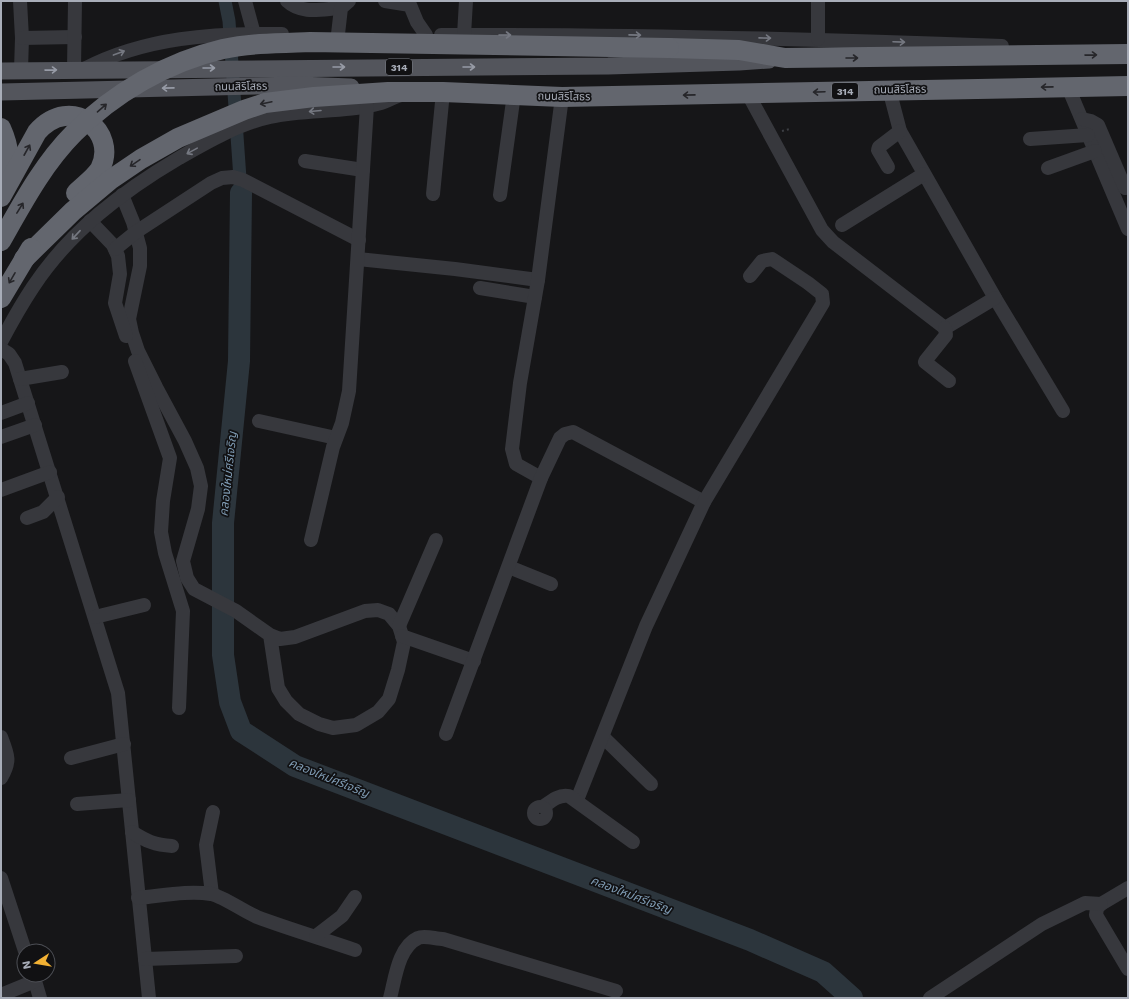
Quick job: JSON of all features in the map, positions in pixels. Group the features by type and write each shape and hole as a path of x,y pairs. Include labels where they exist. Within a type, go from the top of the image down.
{"highway":[{"path":"1,241 42,172 73,134 107,104 145,79 190,59 223,49 264,43 310,42 739,50 785,58"},
{"name":"ถนนสิริโสธร","path":"785,58 1128,54"},
{"name":"ถนนสิริโสธร","path":"397,92 514,94 562,97 748,94 889,89 1128,86"},
{"path":"24,259 73,211 110,180 141,159 178,138 244,110 265,103 314,97 397,92"},
{"path":"1,197 37,132 45,124 54,118 75,116 94,126 100,136 103,146 103,158 100,168 93,177 63,204 40,234 1,298"},
{"path":"1,128 8,142 9,163 1,190"}],"main road":[{"name":"ถนนสิริโสธร","path":"11,70 608,66 739,62 785,58"},
{"path":"6,92 11,70"},
{"name":"ถนนสิริโสธร","path":"6,92 298,85 359,87 397,92"}],"street":[{"path":"11,70 22,38 20,1"},
{"path":"75,1 75,37 79,69 129,49 172,39 254,34 818,36 1003,46 1022,49 1038,56"},
{"path":"245,1 254,34"},
{"path":"287,1 293,6 308,10 345,4 338,34"},
{"path":"386,1 410,5 417,22 426,34"},
{"path":"464,34 466,1"},
{"path":"818,1 818,36"},
{"path":"818,36 860,32"},
{"path":"22,38 75,37"},
{"path":"1068,87 1128,229"},
{"path":"889,89 900,131 994,298 1063,411"},
{"path":"1,342 34,286 54,259 90,221 122,195 193,150 268,117 383,103 397,92"},
{"path":"433,194 443,92"},
{"path":"500,195 514,94"},
{"path":"748,94 822,230 833,242 945,328 946,336 926,360 926,362 949,381"},
{"path":"541,478 516,464 512,449 520,383 538,280 562,97"},
{"path":"311,540 349,391 367,106"},
{"path":"1082,119 1091,120 1098,125 1125,188"},
{"path":"888,166 878,150 900,131"},
{"path":"1030,139 1088,134"},
{"path":"1048,168 1095,151"},
{"path":"305,161 363,170"},
{"path":"842,225 924,174"},
{"path":"115,249 136,232 211,183 222,178 233,177 255,186 359,240"},
{"path":"122,195 136,232 140,248 140,266 132,300 129,319 130,326 138,352 174,418 197,468 202,486 198,509 183,561 187,578 194,588 236,611 270,635 280,640 290,638 365,611 378,610 389,614 401,631 404,642 398,670 389,699 378,712 356,725 333,728 319,724 299,714 286,701 278,688 270,635"},
{"path":"90,221 115,249 120,264 116,289 118,314 170,458 163,501 161,532 165,553 183,611 179,708"},
{"path":"358,259 456,269 538,280"},
{"path":"577,800 646,626 704,502 823,303 822,294 772,259 762,261 750,276"},
{"path":"480,288 535,297"},
{"path":"945,328 994,298"},
{"path":"1,349 9,354 15,364 58,497 118,693 149,998"},
{"path":"20,379 62,372"},
{"path":"1,413 28,403"},
{"path":"259,421 336,438"},
{"path":"1,437 35,425"},
{"path":"446,734 541,478 560,438 565,434 573,432 704,502"},
{"path":"1,490 50,472"},
{"path":"27,518 43,512 58,497"},
{"path":"401,631 436,540"},
{"path":"509,567 551,584"},
{"path":"95,617 144,605"},
{"path":"401,631 474,661"},
{"path":"1,737 8,754 8,765 1,778"},
{"path":"603,737 651,784"},
{"path":"71,758 124,744"},
{"path":"544,807 564,795 577,800 633,842"},
{"path":"77,804 129,800"},
{"path":"212,894 206,845 213,812"},
{"path":"132,832 148,842 158,845 172,846"},
{"path":"1,878 22,943"},
{"path":"1128,888 1101,904 1096,911 1096,918 1128,969"},
{"path":"138,898 200,893 212,894 257,917 356,950"},
{"path":"316,936 342,916 355,897"},
{"path":"930,998 1042,924 1085,902 1101,904"},
{"path":"390,998 401,959 410,943 419,937 443,939 616,991"},
{"path":"145,959 236,956"},
{"path":"1,995 24,983"},
{"path":"36,983 40,998"}],"waterway":[{"path":"225,1 229,21 241,193"},
{"name":"คลองใหม่ศรีเจริญ","path":"241,193 239,361 223,523 223,655 230,702 241,731 295,766 750,940 823,972 852,998"}]}
